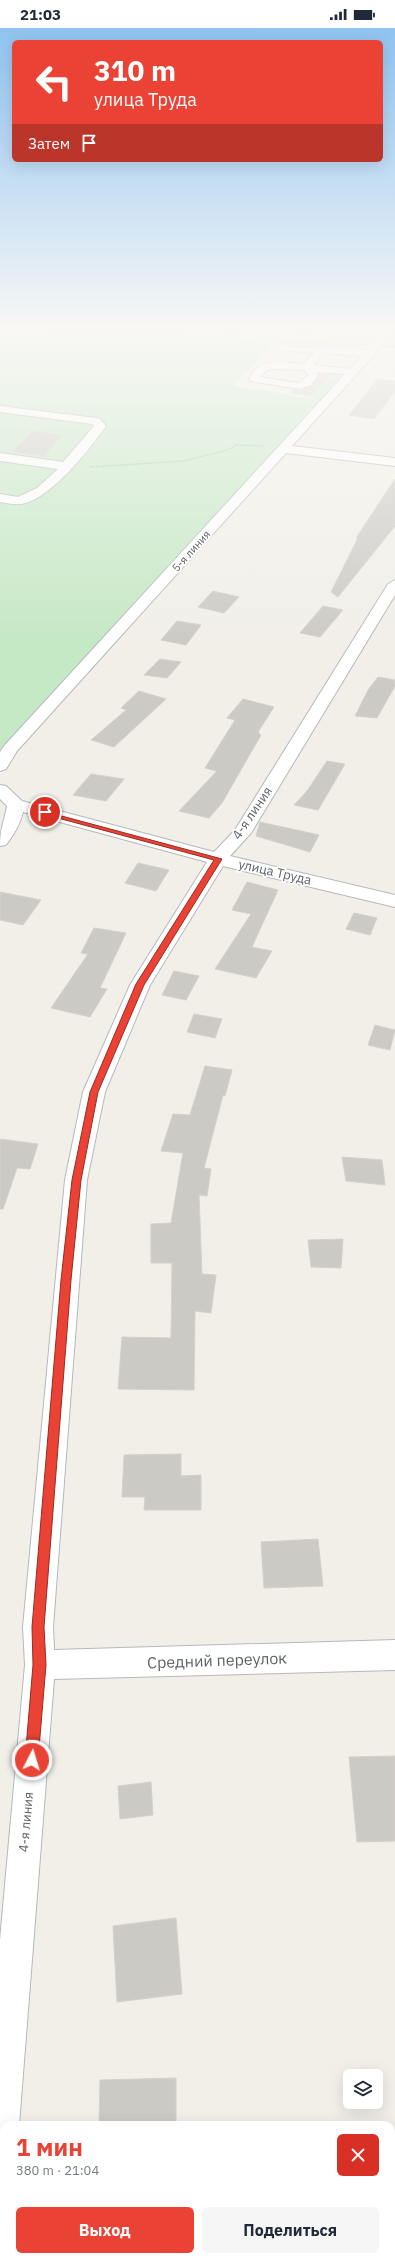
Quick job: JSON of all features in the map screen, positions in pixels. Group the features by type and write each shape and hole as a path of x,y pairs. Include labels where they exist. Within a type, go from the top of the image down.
{"street":[{"path":"0,498 20,501 28,498 55,480 65,466 79,454 94,436"},
{"name":"5-я линия","path":"0,766 10,749 296,436"},
{"path":"285,449 395,462"},
{"path":"0,457 65,466"},
{"name":"4-я линия","path":"2,2121 40,1665 38,1627 66,1280 76,1180 94,1092 140,984 218,859 242,833 395,584"},
{"path":"0,790 16,805 12,823 0,841"},
{"name":"улица Труда","path":"16,805 218,859 395,901"},
{"name":"Средний переулок","path":"40,1665 395,1655"}],"path":[{"path":"65,466 87,468 104,464 130,465 184,461 227,450 236,445 247,444 285,449"}],"green space":[{"path":"0,436 290,436 0,750"}],"building":[{"path":"28,436 61,436 44,456 12,452"},
{"path":"395,479 395,526 338,597 331,592 358,538 356,538"},
{"path":"213,591 239,597 224,613 198,607"},
{"path":"323,606 343,610 320,637 300,633"},
{"path":"177,621 201,625 186,645 161,640"},
{"path":"160,659 181,662 167,678 144,675"},
{"path":"378,677 395,680 395,686 377,718 355,716 368,690"},
{"path":"139,691 166,699 114,747 91,740 126,710 121,708"},
{"path":"243,699 274,707 258,732 261,735 222,803 209,818 179,811 217,771 205,768 235,720 227,718"},
{"path":"327,761 345,764 318,810 294,805 307,791"},
{"path":"91,774 124,779 106,801 73,795"},
{"path":"260,822 319,835 310,852 256,836"},
{"path":"138,863 169,870 156,891 125,883"},
{"path":"247,882 278,890 252,947 272,951 256,978 215,969 251,914 232,910"},
{"path":"0,892 41,900 23,925 0,920"},
{"path":"354,913 377,918 370,935 346,929"},
{"path":"94,928 126,933 100,988 107,989 90,1017 51,1008 88,954 81,953"},
{"path":"174,971 199,976 186,1000 162,995"},
{"path":"194,1014 222,1019 215,1038 187,1032"},
{"path":"375,1025 395,1030 390,1050 368,1045"},
{"path":"205,1066 232,1070 225,1096 223,1095 204,1168 211,1169 207,1196 199,1195 202,1274 216,1275 211,1313 195,1311 194,1390 118,1389 122,1337 171,1338 172,1263 151,1263 151,1224 171,1223 183,1153 161,1151 173,1114 190,1115"},
{"path":"0,1139 38,1144 30,1169 17,1168 3,1209 0,1209"},
{"path":"342,1157 382,1160 385,1185 346,1181"},
{"path":"343,1239 341,1268 311,1267 308,1240"},
{"path":"181,1454 181,1476 201,1475 201,1510 144,1510 145,1497 122,1497 124,1455"},
{"path":"318,1539 323,1586 264,1588 261,1542"},
{"path":"395,1756 395,1841 357,1842 349,1757"},
{"path":"151,1782 153,1815 120,1819 118,1786"},
{"path":"176,1918 182,1994 117,2002 113,1926"},
{"path":"176,2078 176,2121 99,2121 100,2080"}],"route":[{"path":"32,1760 40,1665 38,1627 66,1280 76,1180 94,1092 140,984 218,859 45,812"}]}
